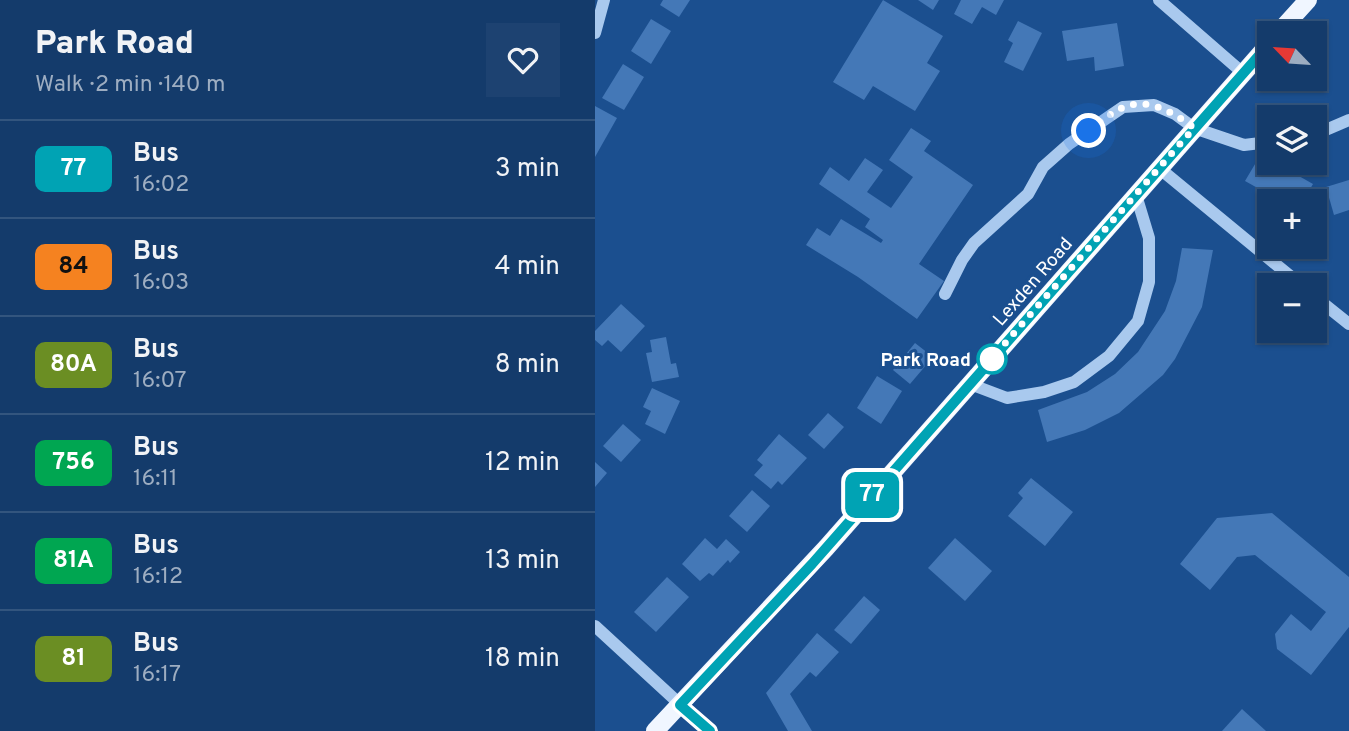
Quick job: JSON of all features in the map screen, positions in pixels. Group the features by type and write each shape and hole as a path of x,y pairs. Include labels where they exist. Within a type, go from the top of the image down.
{"main road":[{"path":"1289,21 1308,0"},
{"name":"Lexden Road","path":"655,731 783,596 1257,57"}],"street":[{"path":"595,33 604,0"},
{"path":"1159,0 1243,73"},
{"path":"945,294 974,243 1028,194 1043,167 1069,144 1123,107 1154,105 1175,114 1194,128 1244,145 1257,143"},
{"path":"1327,129 1349,120"},
{"path":"1159,168 1286,273"},
{"path":"970,384 1007,398 1044,392 1075,382 1109,356 1138,321 1149,282 1149,238 1136,195"},
{"path":"1327,306 1349,324"},
{"path":"595,625 709,731"}],"building":[{"path":"663,0 690,0 679,17 660,5"},
{"path":"883,0 943,36 927,63 940,71 915,111 873,86 864,100 833,82"},
{"path":"918,0 939,0 933,10"},
{"path":"961,0 1004,0 996,15 982,7 972,24 954,14"},
{"path":"651,19 671,31 651,64 631,51"},
{"path":"1018,21 1042,33 1023,71 1004,62 1013,43 1008,40"},
{"path":"1117,23 1124,66 1095,71 1094,57 1067,61 1062,31"},
{"path":"623,64 644,77 624,110 602,98"},
{"path":"595,106 617,118 595,157"},
{"path":"911,128 931,141 924,151 973,185 919,264 944,281 917,319 858,277 806,245 817,228 830,236 841,219 881,243 883,240 865,227 870,219 819,184 830,167 849,181 865,158 883,170 867,192 891,208 913,177 889,160"},
{"path":"1257,161 1257,175 1297,175 1313,184 1310,189 1259,189 1245,181"},
{"path":"1349,180 1349,210 1334,215 1326,187"},
{"path":"1182,248 1213,250 1202,307 1175,359 1163,375 1119,413 1085,430 1047,442 1038,410 1087,392 1115,374 1138,352 1165,311 1176,281"},
{"path":"621,304 645,326 621,352 608,340 602,346 595,340 595,331"},
{"path":"666,337 671,364 676,363 679,377 652,382 646,353 652,352 650,340"},
{"path":"915,343 933,357 910,384 893,370"},
{"path":"877,376 902,391 881,424 857,408"},
{"path":"652,388 680,401 665,434 645,424 651,411 643,407"},
{"path":"828,413 844,427 824,449 808,435"},
{"path":"623,424 641,440 621,462 603,446"},
{"path":"779,434 807,458 782,485 778,481 771,489 754,475 763,465 757,460"},
{"path":"595,462 607,473 595,487"},
{"path":"1031,478 1073,512 1045,546 1008,516 1023,498 1018,493"},
{"path":"752,490 770,506 747,532 729,516"},
{"path":"1272,513 1349,577 1349,627 1311,675 1277,649 1275,634 1291,614 1311,631 1326,612 1255,555 1237,557 1210,590 1180,564 1217,518"},
{"path":"705,538 717,549 726,539 740,552 713,576 709,573 700,581 682,564"},
{"path":"955,538 992,571 965,601 928,568"},
{"path":"667,577 689,597 656,632 634,612"},
{"path":"864,596 880,610 851,644 834,630"},
{"path":"817,633 839,652 816,677 810,672 790,694 812,731 788,731 766,693"},
{"path":"1242,709 1266,731 1222,731"}],"bus line":[{"name":"77","path":"710,731 680,705 812,564 1257,58"}],"place":[{"name":"Park Road","path":"992,359"}],"route":[{"path":"992,359 986,365 1194,128 1166,109 1142,105 1123,107 1089,131"}]}
